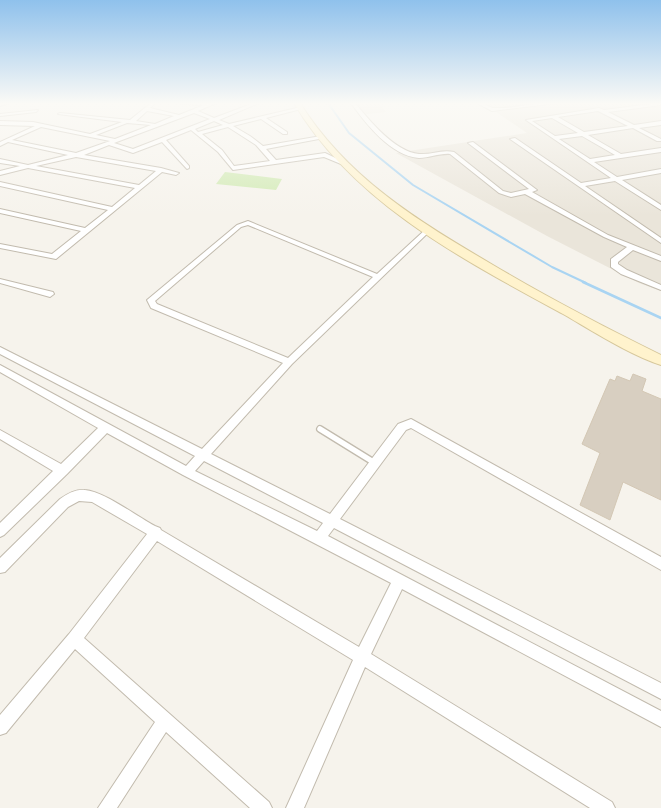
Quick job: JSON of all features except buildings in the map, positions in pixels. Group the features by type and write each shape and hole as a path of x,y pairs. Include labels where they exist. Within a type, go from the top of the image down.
{"street":[{"path":"0,144 8,141 176,172"},
{"path":"0,173 76,155 114,141"},
{"path":"108,143 129,151 161,141"},
{"path":"164,141 187,167"},
{"path":"208,141 220,151 234,168 325,155 343,163"},
{"path":"253,141 263,148 274,162"},
{"path":"263,148 306,141"},
{"path":"324,141 343,163 382,198 428,230 591,325 661,360"},
{"path":"392,141 407,153 417,156 450,152 501,192 511,195 534,190 471,143"},
{"path":"517,141 661,241"},
{"path":"558,141 661,208"},
{"path":"595,141 620,156"},
{"path":"590,161 661,150"},
{"path":"0,161 140,187"},
{"path":"0,246 51,258 161,170"},
{"path":"580,185 661,171"},
{"path":"0,184 114,209"},
{"path":"526,192 575,220 661,259"},
{"path":"0,211 87,230"},
{"path":"289,362 154,306 152,300 239,226 248,223 378,277"},
{"path":"186,472 289,362 428,230"},
{"path":"632,247 614,261 614,265 624,272 661,288"},
{"path":"647,253 661,250"},
{"path":"0,281 50,294"},
{"path":"0,350 661,691"},
{"path":"0,368 186,472 320,538 399,582 661,719"},
{"path":"320,538 402,427 411,423 661,564"},
{"path":"0,531 106,427"},
{"path":"0,434 63,471"},
{"path":"0,567 64,503 75,496 85,493 156,532 606,808"},
{"path":"0,727 74,638 156,532"},
{"path":"295,808 362,657 399,582"},
{"path":"74,638 263,808"},
{"path":"107,808 165,720"}],"lane":[{"path":"320,429 375,463"}],"shaded area":[{"path":"477,141 661,141 661,291 639,283 547,236 396,153"}],"green space":[{"path":"225,172 282,179 276,190 216,184"}],"waterway":[{"path":"358,141 413,185 552,267 586,283"},
{"path":"583,282 661,318"}]}
